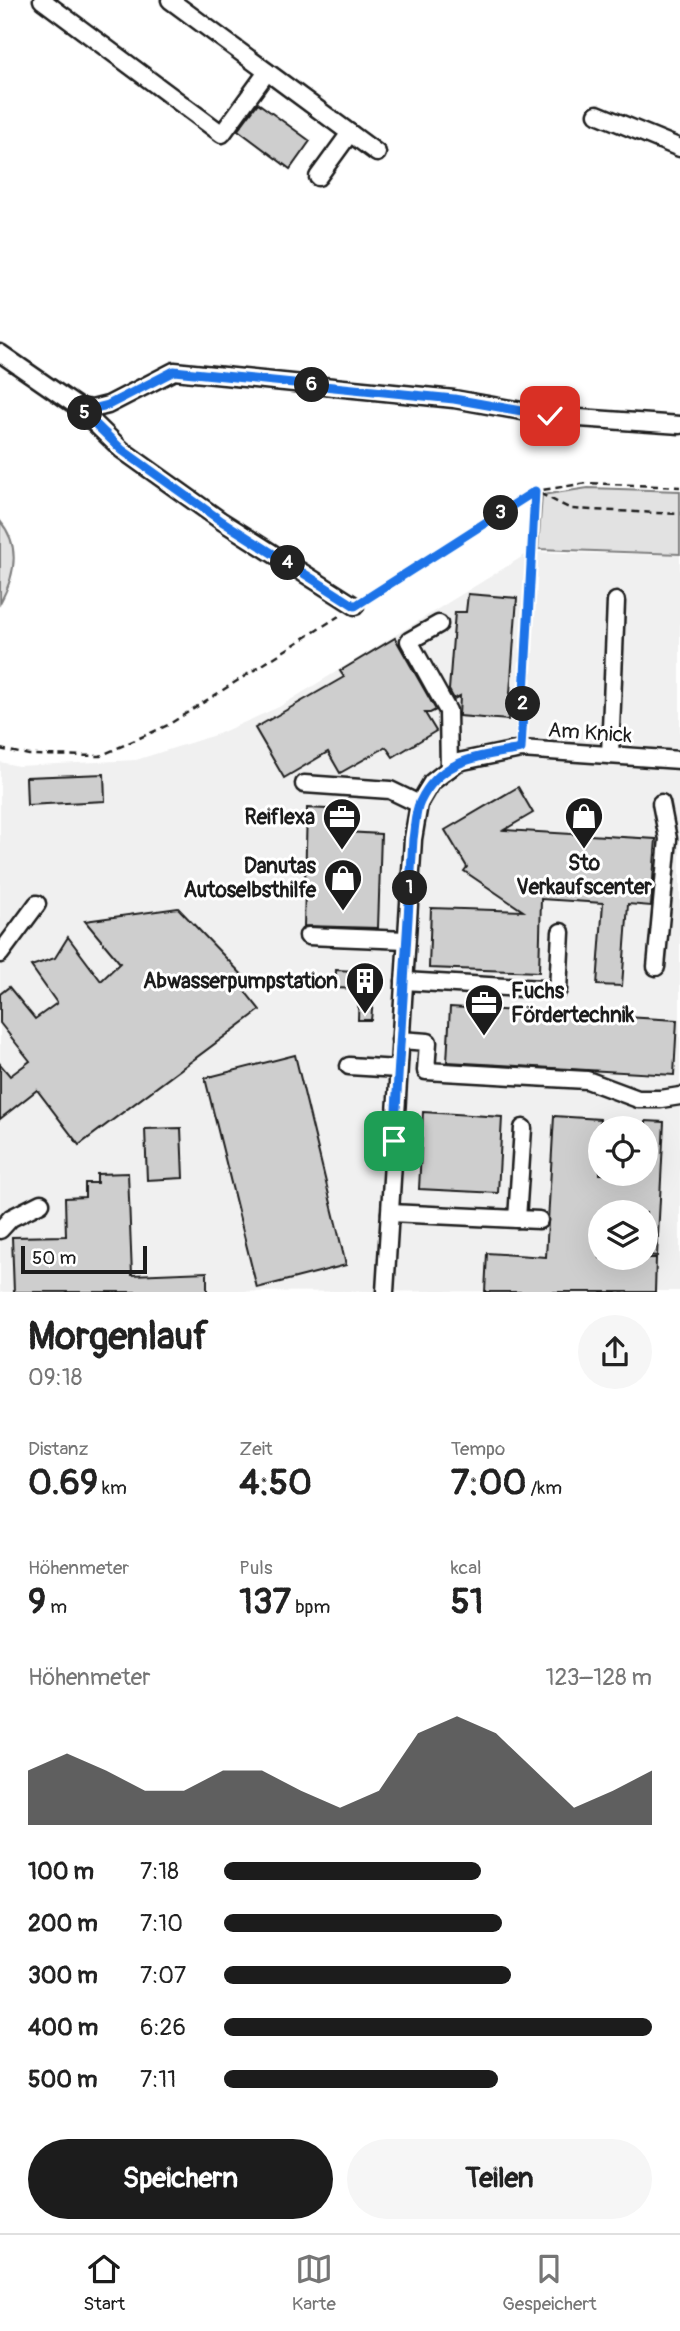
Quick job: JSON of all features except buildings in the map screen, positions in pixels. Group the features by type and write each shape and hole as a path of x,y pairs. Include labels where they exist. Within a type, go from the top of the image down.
{"street":[{"path":"42,0 222,134 267,72"},
{"path":"170,0 377,153"},
{"path":"597,114 680,148"},
{"path":"318,177 350,133"},
{"path":"0,353 78,407 122,450 220,520 355,606"},
{"path":"78,407 92,409 108,405 174,371 454,399 550,416 680,425"},
{"path":"610,755 616,601"},
{"path":"439,624 409,641 448,711 449,769"},
{"name":"Am Knick","path":"385,1292 413,839 419,804 432,782 458,761 521,749 680,760"},
{"path":"304,784 390,790 419,804"},
{"path":"656,967 668,839 661,803"},
{"path":"0,954 37,904"},
{"path":"404,981 558,990 561,932"},
{"path":"307,936 406,940"},
{"path":"400,1040 428,1042 426,1072 587,1080 638,1099 680,1096"},
{"path":"349,1066 398,1069"},
{"path":"517,1219 523,1128"},
{"path":"0,1230 10,1218 41,1203"},
{"path":"390,1213 539,1220"}],"path":[{"path":"0,749 29,755 100,757 168,726 535,491 588,483 680,487"},
{"path":"535,491 571,509 680,514"},
{"path":"521,749 535,491"}],"shaded area":[{"path":"588,488 680,491 680,554 538,549 542,495"},
{"path":"0,521 11,541 14,561 0,603"},
{"path":"530,552 680,555 680,1291 0,1292 0,762 18,766 136,760 218,734 279,707"}],"place":[{"name":"Sto Verkaufscenter","path":"584,850"},
{"name":"Reiflexa","path":"342,851"},
{"name":"Danutas Autoselbsthilfe","path":"343,912"},
{"name":"Abwasserpumpstation","path":"365,1015"},
{"name":"Fuchs Fördertechnik","path":"484,1037"}],"route":[{"path":"394,1141 413,839 419,804 432,782 458,761 521,749 535,491 355,606 220,520 122,450 78,407 92,409 108,405 174,371 454,399 550,416"}]}
